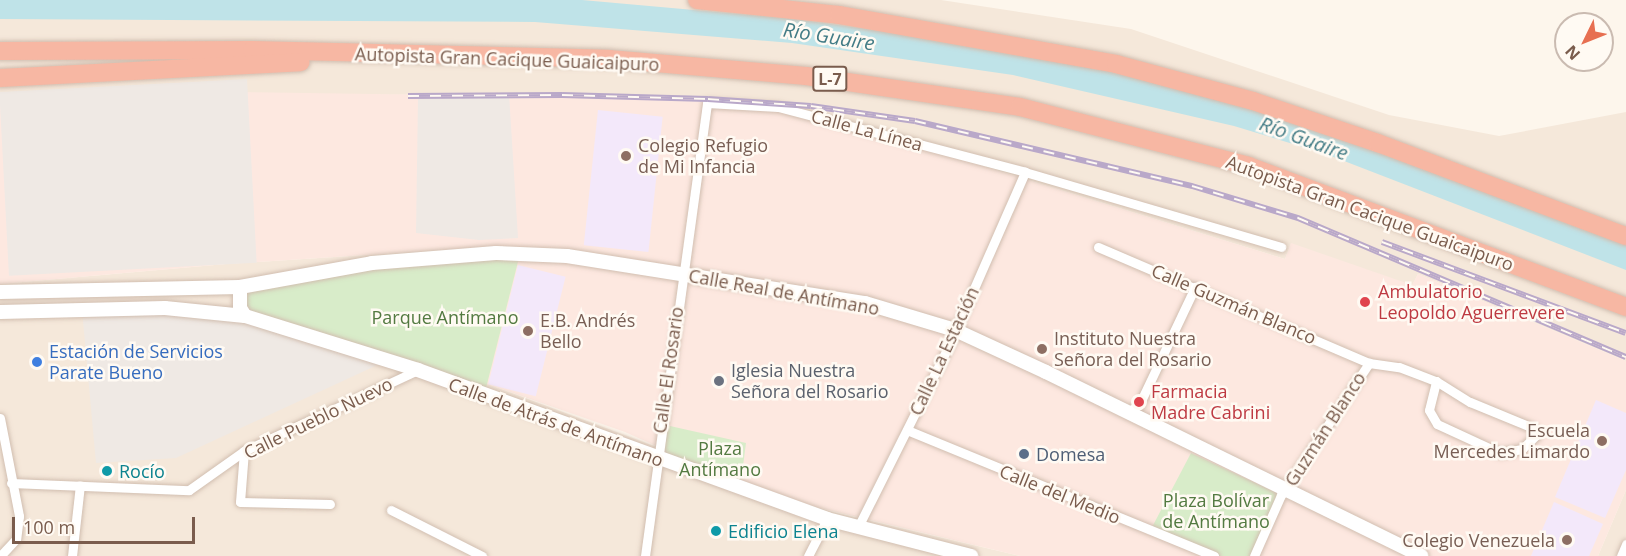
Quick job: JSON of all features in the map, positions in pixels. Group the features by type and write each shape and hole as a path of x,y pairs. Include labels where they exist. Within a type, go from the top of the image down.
{"highway":[{"path":"697,0 839,15 1116,64 1253,101 1367,139 1626,236"},
{"name":"Autopista Gran Cacique Guaicaipuro","path":"0,51 252,50 618,60 806,76 1020,107 1249,166 1626,307"},
{"path":"0,78 406,56"}],"street":[{"name":"Calle La Línea","path":"707,103 778,107 1025,172 1281,247"},
{"name":"Calle El Rosario","path":"645,556 681,275 707,103"},
{"name":"Calle La Estación","path":"858,527 955,330 1025,172"},
{"name":"Calle Guzmán Blanco","path":"1098,247 1369,363 1399,367 1436,381 1470,402 1533,428 1536,435 1522,449 1500,453 1437,424 1429,410 1436,381"},
{"name":"Calle Real de Antímano","path":"0,292 240,287 372,263 496,253 567,256 865,303 955,330 1129,413 1284,492 1421,556"},
{"path":"240,287 240,308 245,316"},
{"path":"1129,413 1195,287"},
{"path":"164,289 170,297 165,308"},
{"name":"Calle de Atrás de Antímano","path":"0,312 165,308 245,316 418,370 656,459 827,519 971,556"},
{"name":"Guzmán Blanco","path":"1254,556 1284,492 1369,363"},
{"name":"Calle Pueblo Nuevo","path":"11,483 189,490 244,451 418,370"},
{"path":"0,418 19,516 16,539 0,556"},
{"name":"Calle del Medio","path":"907,430 1214,556"},
{"path":"244,451 240,502 330,504"},
{"path":"72,556 80,485"},
{"path":"391,510 482,556"},
{"path":"808,556 827,519"},
{"path":"1621,556 1626,544"}],"shaded area":[{"path":"0,0 941,0 1131,29 1389,115 1499,136 1626,112 1626,361 1418,274 1412,286 1291,244 1285,259 850,125 500,95 0,94"},
{"path":"247,79 257,263 9,276 0,92"},
{"path":"165,91 712,99 850,125 1285,259 1291,243 1412,285 1418,274 1626,361 1626,490 1598,556 1020,556 766,495 625,432 487,384 505,246 226,264 0,284 0,94"},
{"path":"509,94 518,238 479,240 416,233 418,99"},
{"name":"Colegio Refugio de Mi Infancia","path":"598,110 663,117 648,252 584,245"},
{"path":"505,246 488,384 828,511 1020,556 0,556 0,284 226,264"},
{"name":"E.B. Andrés Bello","path":"518,265 566,277 536,396 488,384"},
{"path":"82,310 245,316 386,361 176,458 96,463"},
{"name":"Escuela Mercedes Limardo","path":"1596,400 1626,413 1626,470 1605,518 1555,497"},
{"path":"1626,490 1626,556 1598,556"},
{"name":"Colegio Venezuela","path":"1554,502 1603,524 1589,556 1531,556"}],"green space":[{"name":"Parque Antímano","path":"520,254 485,392 245,316 240,287 479,255"},
{"name":"Plaza Antímano","path":"661,424 746,443 740,489 656,459"},
{"name":"Plaza Bolívar de Antímano","path":"1191,453 1281,495 1254,556 1214,556 1150,531"}],"water":[{"name":"Río Guaire","path":"0,0 582,0 795,19 1017,50 1241,102 1626,244 1626,270 1326,154 1234,126 1013,75 792,43 535,22 0,19"}],"railway":[{"path":"408,96 562,95 708,99 811,106 915,121 1192,186 1298,218 1626,357"},
{"path":"1382,242 1626,333"}],"place":[{"name":"Colegio Refugio de Mi Infancia","path":"626,156"},
{"name":"Ambulatorio Leopoldo Aguerrevere","path":"1365,302"},
{"name":"E.B. Andrés Bello","path":"528,331"},
{"name":"Instituto Nuestra Señora del Rosario","path":"1042,349"},
{"name":"Estación de Servicios Parate Bueno","path":"37,362"},
{"name":"Iglesia Nuestra Señora del Rosario","path":"719,381"},
{"name":"Farmacia Madre Cabrini","path":"1139,402"},
{"name":"Escuela Mercedes Limardo","path":"1602,441"},
{"name":"Domesa","path":"1024,454"},
{"name":"Rocío","path":"107,471"},
{"name":"Edificio Elena","path":"716,531"},
{"name":"Colegio Venezuela","path":"1567,540"}]}
